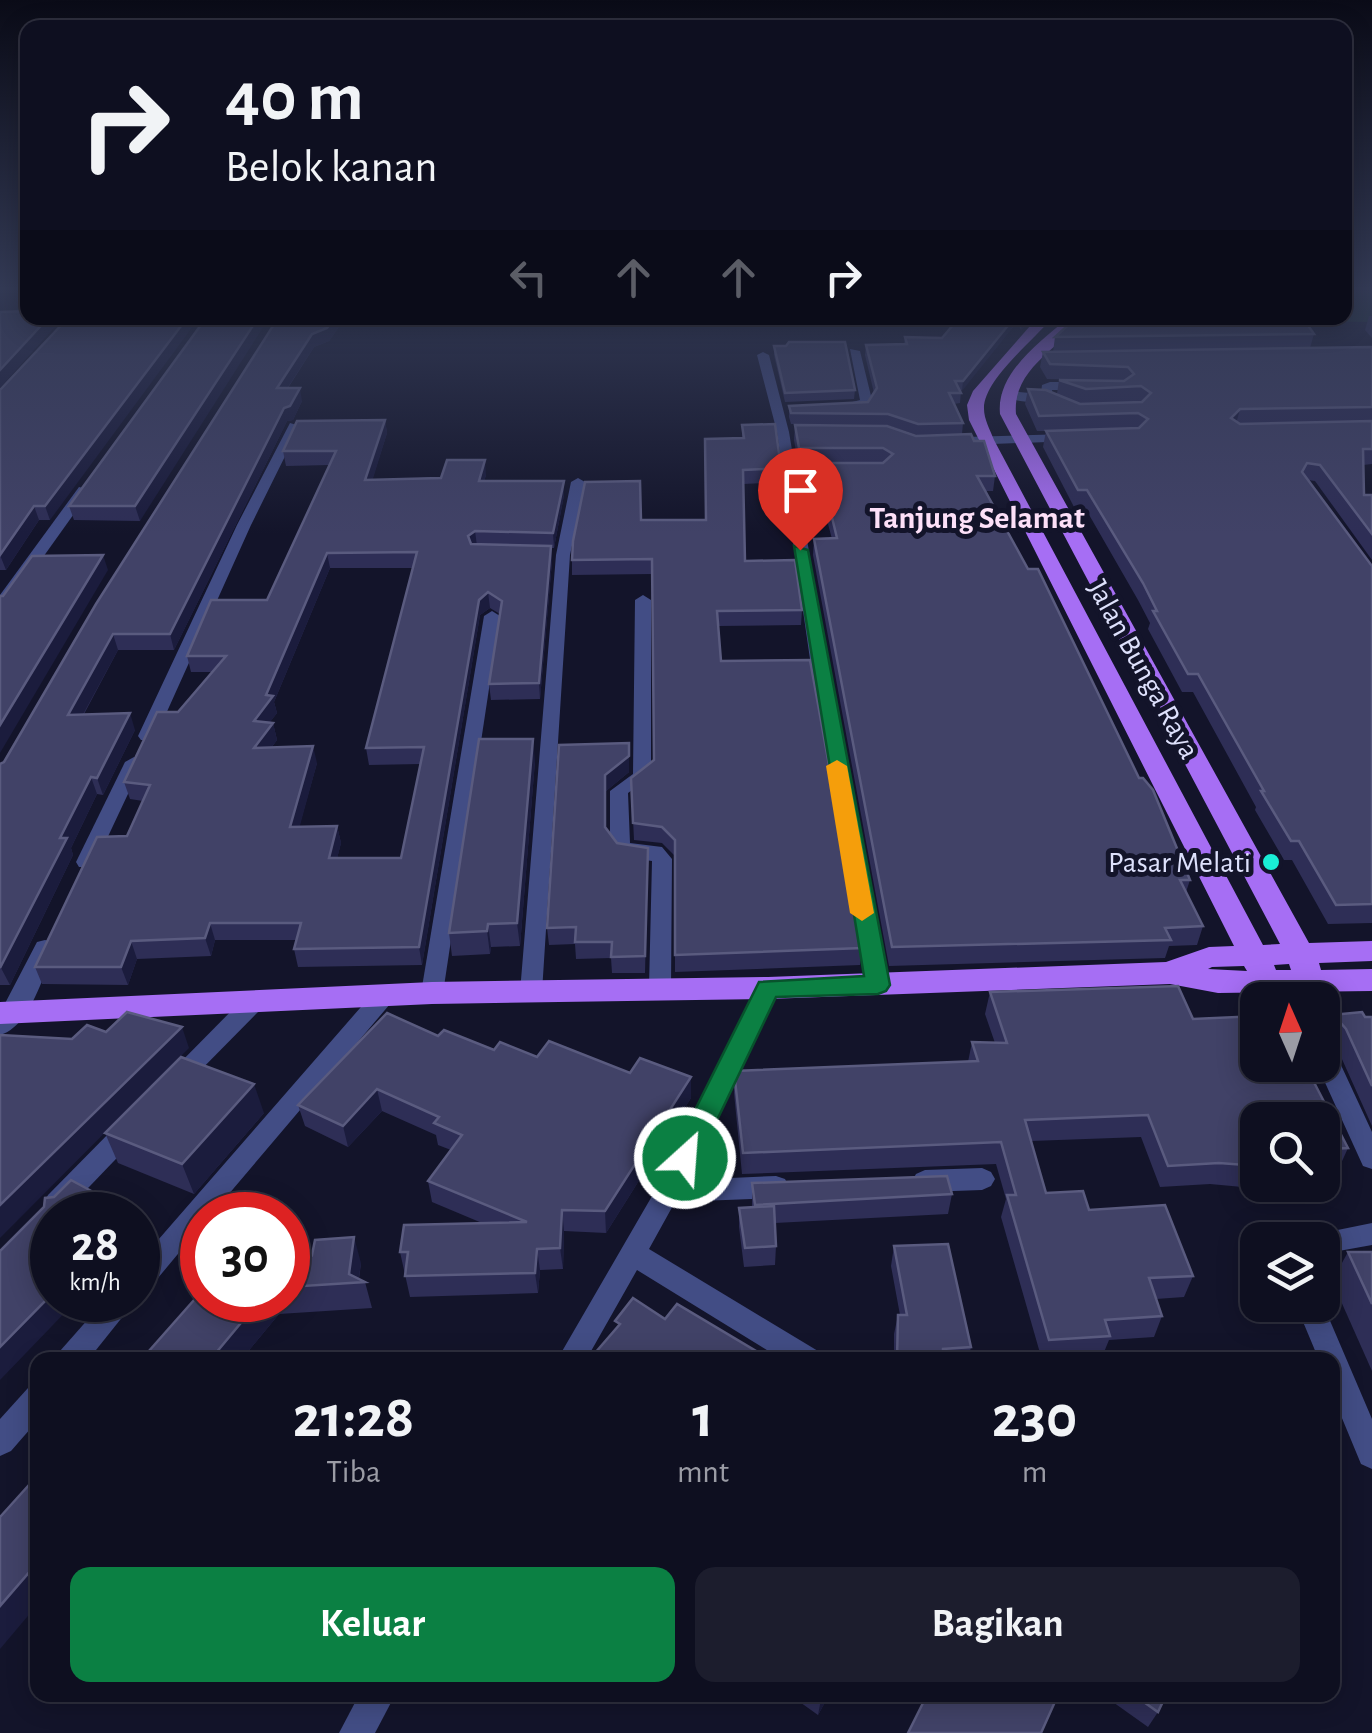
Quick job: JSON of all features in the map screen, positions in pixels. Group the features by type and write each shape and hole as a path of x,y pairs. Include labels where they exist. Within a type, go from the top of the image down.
{"main road":[{"name":"Jalan Bunga Raya","path":"997,372 976,402 985,440 1288,978"},
{"path":"1007,394 1028,372"},
{"name":"Jalan Bunga Raya","path":"1007,394 1004,404 1018,438 1288,978"},
{"path":"1288,978 1372,951"},
{"path":"4,1018 432,993 878,985 1170,972 1218,982 1288,978 1372,980"}],"street":[{"path":"768,372 778,410 791,432 832,744 878,985"},
{"path":"836,409 863,406 866,400 859,372"},
{"path":"1048,398 1046,388 1050,386 1104,387"},
{"path":"1007,394 1048,398 1060,408"},
{"path":"778,410 797,410"},
{"path":"82,871 294,426"},
{"path":"950,442 1077,438"},
{"path":"0,606 92,479"},
{"path":"531,992 562,555 578,482"},
{"path":"643,600 642,772 640,778 619,791 620,843 625,851 656,852 662,858 660,987"},
{"path":"432,993 492,616"},
{"path":"4,1018 56,924"},
{"path":"576,1352 668,1192 768,988"},
{"path":"160,1256 382,998"},
{"path":"68,1192 256,1001"},
{"path":"1337,1082 1372,1159"},
{"path":"906,1182 982,1179"},
{"path":"668,1192 810,1185"},
{"path":"1340,1240 1372,1234"},
{"path":"632,1253 795,1352"},
{"path":"77,1352 103,1322"},
{"path":"1317,1322 1330,1352"},
{"path":"1340,1377 1372,1454"},
{"path":"0,1441 30,1407"},
{"path":"356,1733 374,1702"}],"building":[{"path":"17,372 146,372 45,506 34,506 0,555 0,390"},
{"path":"167,372 223,372 135,506 69,506"},
{"path":"244,372 287,372 277,388 300,388 290,406 284,408 170,634 113,634 68,715 130,713 97,778 91,777 60,838 67,838 0,968 0,764"},
{"path":"780,372 851,372 855,390 785,393"},
{"path":"873,372 970,372 963,381 955,381 961,393 949,393 963,423 918,424 888,414 791,413 789,406 868,402 877,388"},
{"path":"1372,372 1372,407 1240,409 1231,418 1240,424 1372,421 1372,449 1363,449 1364,495 1372,495 1372,534 1320,465 1307,463 1302,472 1372,566 1372,904 1336,905 1299,841 1291,841 1198,674 1188,674 1153,611 1157,611 1143,583 1087,490 1078,490 1046,431 1139,428 1148,419 1138,413 1039,416 1028,389 1046,390 1080,404 1142,402 1151,393 1141,386 1086,389 1059,380 1124,381 1134,374"},
{"path":"385,420 365,480 441,478 447,460 485,460 479,481 564,481 553,533 475,531 468,536 471,544 551,546 539,683 489,684 502,601 488,592 479,600 419,947 294,949 301,923 210,923 205,938 131,941 121,967 35,967 97,837 127,836 150,785 124,782 157,712 178,712 226,656 187,656 211,600 267,600 336,451 283,451 297,421","holes":["417,552 366,748 424,747 401,858 329,858 337,826 290,827 313,746 254,748 273,723 254,721 273,696 266,695 327,553"]},
{"path":"775,424 781,468 743,470 745,561 795,560 802,610 717,611 721,661 810,660 862,948 675,955 675,840 662,827 633,823 631,778 654,760 652,559 572,560 573,541 585,482 640,481 641,520 706,520 705,439 744,438 742,425"},
{"path":"795,425 887,426 916,436 971,434 974,441 984,441 995,476 977,476 1028,569 1038,569 1139,778 1153,790 1190,880 1180,880 1203,926 1165,928 1171,940 892,947 814,539 837,538 825,489 814,489 811,469 802,469 801,463 883,463 893,454 883,448 799,448"},
{"path":"103,555 0,725 0,596 32,556"},
{"path":"479,739 533,739 517,923 488,924 487,931 449,933"},
{"path":"629,743 629,756 605,775 605,827 617,843 648,848 645,956 611,957 612,942 575,942 576,927 547,928 559,745"},
{"path":"1178,986 1193,1019 1240,1017 1240,1082 1314,1082 1324,1102 1240,1102 1240,1165 1168,1166 1148,1115 1025,1120 1046,1193 1083,1191 1089,1210 1165,1205 1193,1276 1149,1278 1162,1316 1105,1320 1110,1336 1049,1340 1007,1195 1016,1195 1001,1142 743,1153 734,1071 978,1061 972,1042 1007,1043 990,992"},
{"path":"127,1012 182,1027 0,1205 0,1035 72,1039 87,1025 106,1032"},
{"path":"1362,1012 1365,1017 1372,1017 1372,1086 1340,1022 1340,1014"},
{"path":"387,1013 438,1036 444,1030 494,1050 500,1042 537,1057 549,1041 630,1073 640,1058 691,1077 605,1211 562,1210 560,1248 537,1249 535,1273 405,1276 408,1252 400,1252 404,1225 527,1222 428,1181 462,1135 434,1123 439,1117 377,1089 343,1126 298,1105"},
{"path":"181,1057 254,1084 182,1164 105,1133"},
{"path":"1340,1133 1348,1148 1340,1148"},
{"path":"947,1176 952,1194 755,1205 752,1183"},
{"path":"71,1180 93,1192 59,1192"},
{"path":"774,1206 776,1246 745,1248 739,1208"},
{"path":"30,1221 30,1316 0,1347 0,1251"},
{"path":"354,1237 349,1274 365,1282 310,1286 310,1254 315,1240"},
{"path":"948,1244 971,1347 943,1352 897,1352 898,1315 907,1315 894,1246"},
{"path":"1348,1252 1372,1252 1372,1304"},
{"path":"633,1298 665,1319 677,1304 758,1352 596,1352 620,1324 615,1321"},
{"path":"180,1316 180,1322 242,1322 217,1352 148,1352"},
{"path":"30,1484 30,1571 0,1606 0,1517"},
{"path":"924,1702 1055,1702 1041,1733 908,1733"},
{"path":"1144,1702 1163,1702 1158,1712"}],"slow traffic":[{"path":"837,766 862,913"}],"place":[{"name":"Pasar Melati","path":"1271,862"}],"district":[{"name":"Tanjung Selamat","path":"977,517"}],"route":[{"path":"685,1158 768,988 878,985 800,550"}]}
